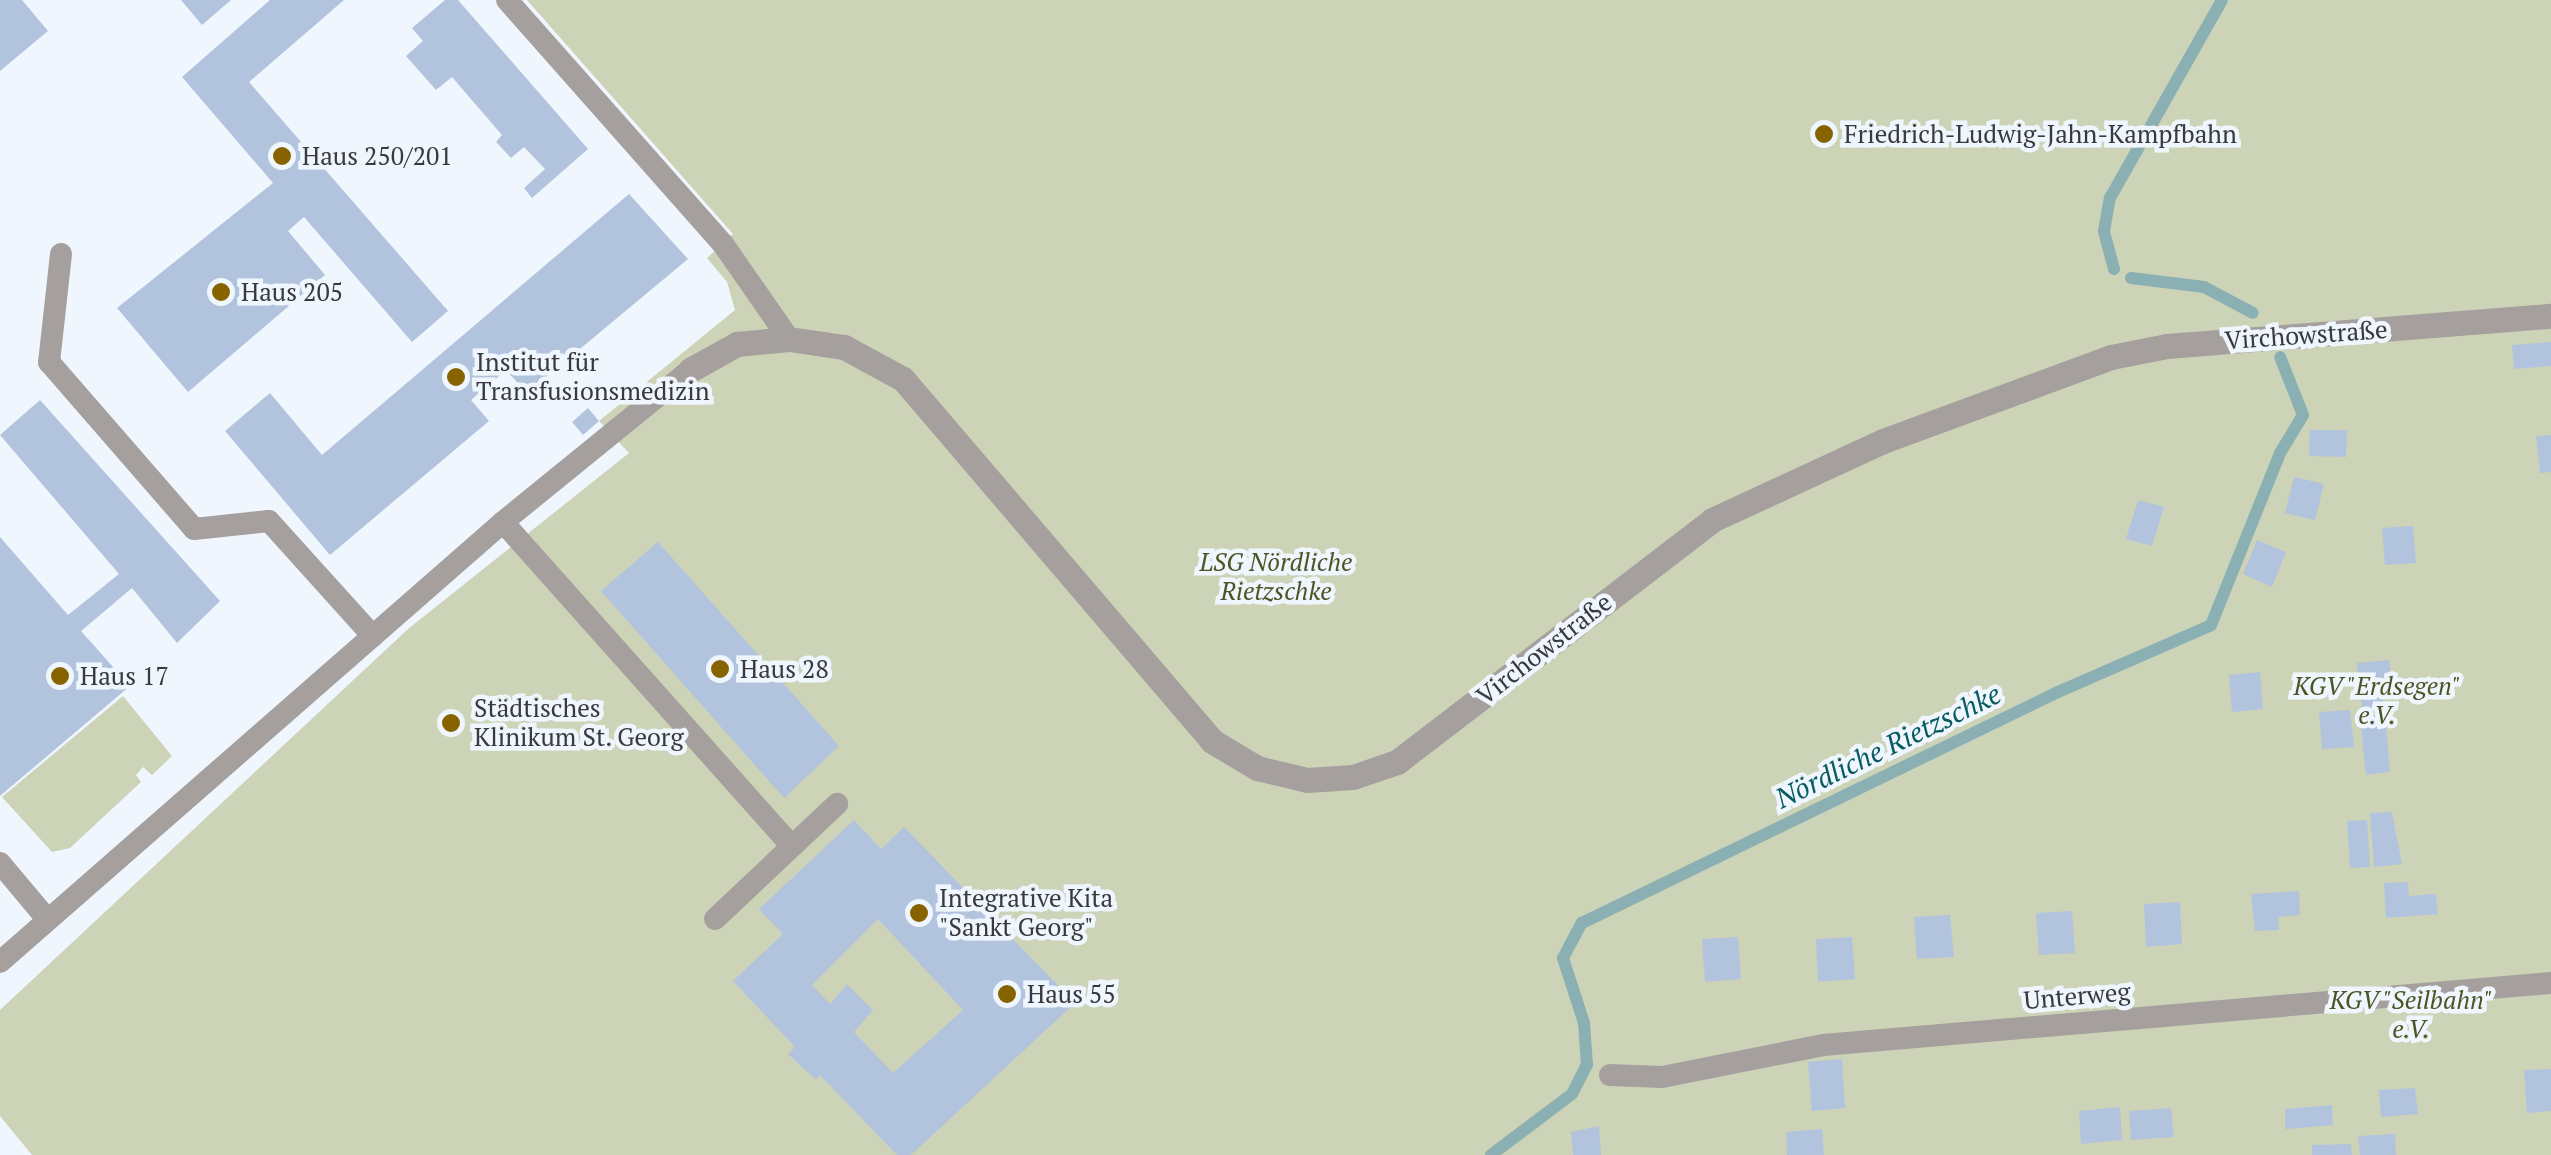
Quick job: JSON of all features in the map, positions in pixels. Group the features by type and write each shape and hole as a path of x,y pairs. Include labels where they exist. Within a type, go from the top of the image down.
{"street":[{"name":"Virchowstraße","path":"690,370 737,344 789,339 844,346 903,380 1212,741 1257,768 1306,780 1353,776 1397,762 1712,520 1883,441 2111,357 2227,339 2551,316"}],"lane":[{"path":"507,0 723,244 789,339"},
{"path":"60,254 49,362 194,529 269,522 373,636"},
{"path":"0,962 503,522 690,370"},
{"path":"503,522 792,846"},
{"path":"715,919 837,804"},
{"path":"0,863 48,919"},
{"name":"Unterweg","path":"1610,1076 1662,1077 1823,1045 2551,984"}],"green space":[{"name":"LSG Nördliche Rietzschke","path":"527,0 2551,0 2551,1155 32,1155 0,1116 0,1010 408,629 629,453 599,421 735,310 727,282 707,258 733,234"},
{"path":"123,696 172,756 152,775 143,767 136,775 141,782 70,848 52,852 2,797"}],"building":[{"path":"0,0 22,0 48,31 0,71"},
{"path":"181,0 231,0 202,25"},
{"path":"270,0 344,0 249,82 448,311 412,342 304,217 288,231 325,275 188,392 117,308 273,183 182,77"},
{"path":"445,0 458,0 588,149 532,198 524,188 545,169 524,147 511,158 496,142 502,135 452,77 436,90 406,56 423,41 412,28"},
{"name":"Institut für Transfusionsmedizin","path":"629,194 688,259 527,393 506,370 471,400 489,421 330,555 225,431 270,393 322,455"},
{"path":"2551,342 2551,366 2514,369 2512,345"},
{"path":"40,400 220,601 177,643 132,588 81,631 130,686 0,796 0,537 68,615 119,574 0,435"},
{"path":"588,408 599,421 583,435 572,422"},
{"path":"2310,430 2347,430 2346,457 2309,456"},
{"path":"2551,435 2551,472 2540,473 2536,436"},
{"path":"2294,477 2324,484 2315,520 2285,513"},
{"path":"2138,500 2164,507 2152,546 2126,539"},
{"path":"2413,526 2416,563 2385,565 2382,528"},
{"path":"2257,540 2286,552 2272,587 2243,574"},
{"name":"Haus 28","path":"658,542 839,746 784,798 601,591"},
{"path":"2389,660 2393,693 2383,694 2384,707 2362,709 2357,663"},
{"path":"2260,672 2263,709 2232,712 2229,675"},
{"path":"2350,710 2354,747 2322,749 2319,712"},
{"path":"2385,715 2390,772 2366,775 2360,718"},
{"path":"2392,812 2402,864 2374,867 2370,813"},
{"name":"Haus 55","path":"854,820 881,849 904,827 1075,1003 911,1155 897,1155 820,1075 816,1080 788,1054 795,1047 733,981 783,934 759,909","holes":["878,919 963,1010 893,1073 854,1032 873,1010 847,984 830,1004 812,985"]},
{"path":"2367,820 2370,867 2350,868 2347,821"},
{"path":"2408,882 2409,896 2436,894 2438,914 2386,918 2384,883"},
{"path":"2299,891 2300,915 2278,917 2279,930 2255,931 2251,894"},
{"path":"2180,902 2182,944 2146,947 2144,904"},
{"path":"2072,911 2075,953 2039,955 2036,913"},
{"path":"1950,915 1954,957 1917,959 1914,917"},
{"path":"1738,937 1741,979 1705,982 1702,939"},
{"path":"1852,937 1855,979 1818,982 1816,939"},
{"path":"1842,1059 1845,1108 1812,1111 1808,1062"},
{"path":"2551,1069 2551,1111 2527,1113 2524,1070"},
{"path":"2415,1088 2418,1114 2381,1117 2379,1090"},
{"path":"2332,1105 2333,1125 2285,1129 2285,1109"},
{"path":"2120,1107 2122,1140 2081,1144 2079,1111"},
{"path":"2171,1108 2174,1137 2131,1140 2129,1111"},
{"path":"1599,1126 1601,1155 1573,1155 1571,1132"},
{"path":"1822,1129 1824,1155 1787,1155 1786,1132"},
{"path":"2395,1134 2396,1155 2360,1155 2358,1136"},
{"path":"2351,1144 2352,1155 2312,1155 2312,1145"}],"waterway":[{"name":"Nördliche Rietzschke","path":"2114,269 2104,231 2110,198 2222,0"},
{"name":"Nördliche Rietzschke","path":"2131,278 2204,287 2253,313"},
{"name":"Nördliche Rietzschke","path":"1491,1155 1572,1094 1587,1065 1584,1023 1563,958 1582,923 2058,692 2211,625 2280,453 2303,415 2280,357"}],"place":[{"name":"Friedrich-Ludwig-Jahn-Kampfbahn","path":"1824,134"},
{"name":"Haus 250/201","path":"282,156"},
{"name":"Haus 205","path":"221,292"},
{"name":"Institut für Transfusionsmedizin","path":"456,377"},
{"name":"Haus 28","path":"720,669"},
{"name":"Haus 17","path":"60,676"},
{"name":"Städtisches Klinikum St. Georg","path":"451,723"},
{"name":"Integrative Kita \"Sankt Georg\"","path":"919,913"},
{"name":"Haus 55","path":"1007,994"}],"park label":[{"name":"KGV \"Erdsegen\" e.V.","path":"2377,702"},
{"name":"KGV \"Seilbahn\" e.V.","path":"2411,1016"}]}
